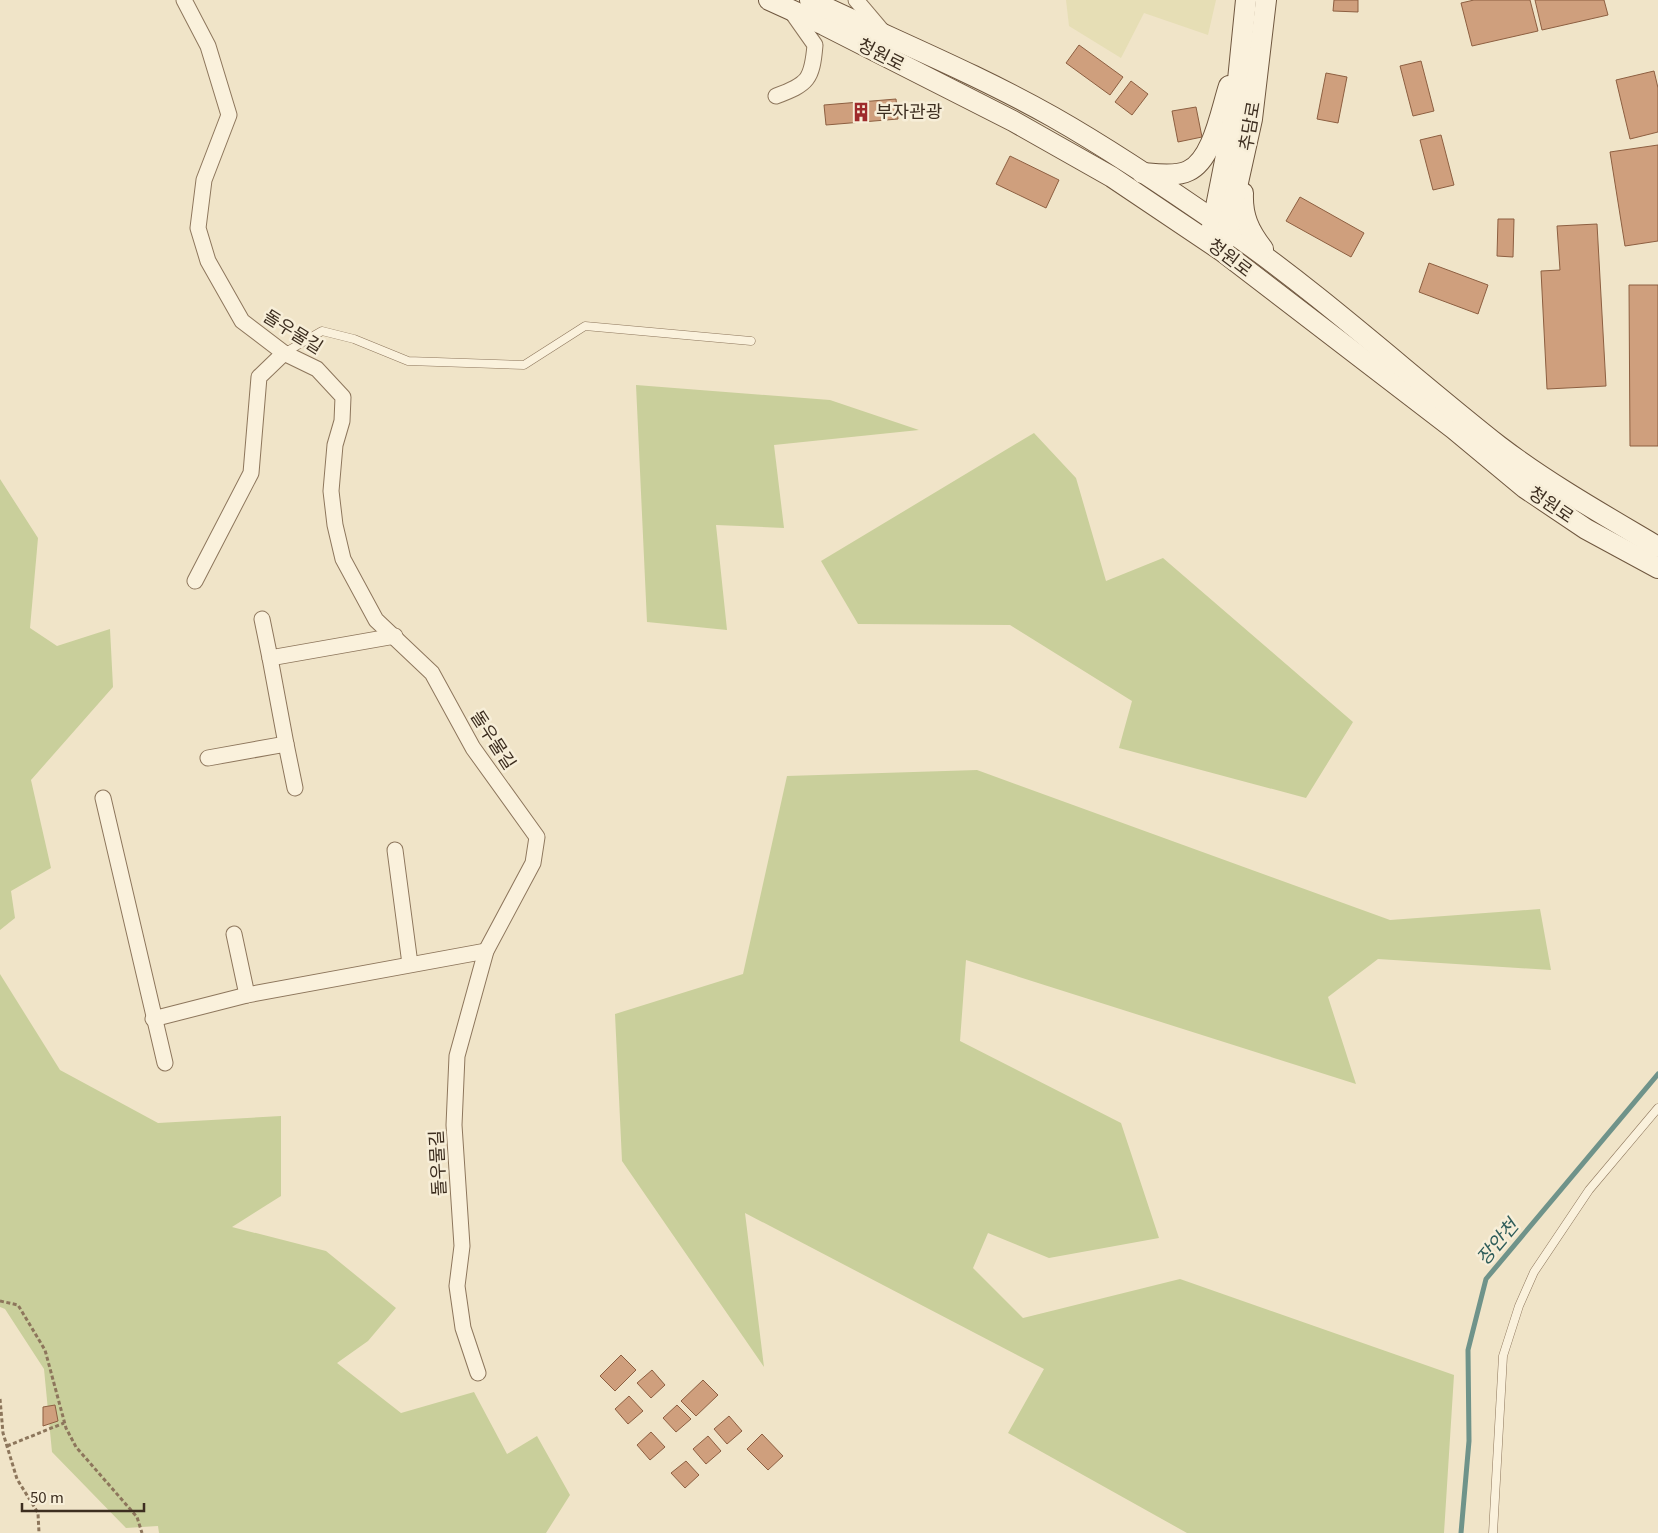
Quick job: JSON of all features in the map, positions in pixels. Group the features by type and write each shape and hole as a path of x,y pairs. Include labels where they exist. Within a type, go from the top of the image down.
{"main road":[{"name":"청원로","path":"769,0 1013,121 1112,177 1216,246 1454,429 1525,488 1586,529 1658,568"},
{"name":"청원로","path":"810,0 888,38 952,66 1052,117 1142,173 1221,225 1276,266 1501,447 1565,492 1658,546"},
{"name":"추담로","path":"1216,246 1221,225 1243,44 1246,0"},
{"name":"추담로","path":"1221,225 1245,159 1254,110 1266,0"},
{"path":"1142,173 1171,174 1188,171 1206,155 1243,44"},
{"path":"1245,159 1242,210 1250,233 1276,266"}],"street":[{"name":"돌우물길","path":"184,0 208,46 229,114 204,180 198,228 208,261 242,322 284,353 317,369 343,397 342,421 335,445 331,491 335,525 343,559 376,620 432,673 473,748 537,837 533,862 486,951 457,1056 454,1125 462,1246 457,1286 463,1328 478,1373"},
{"path":"856,0 888,38 903,66"},
{"path":"776,96 800,87 813,69 815,45 790,9"},
{"path":"195,581 251,473 259,378 284,353"},
{"path":"262,619 295,788"},
{"path":"270,658 395,636"},
{"path":"208,758 286,744"},
{"path":"103,798 165,1063"},
{"path":"395,850 410,964"},
{"path":"234,934 247,995"},
{"path":"154,1019 247,995 486,951"}],"lane":[{"path":"284,353 322,331 354,338 408,361 524,365 585,326 751,341"},
{"path":"1493,1533 1503,1356 1519,1306 1534,1272 1589,1190 1658,1108"}],"path":[{"path":"0,1301 18,1305 45,1350 64,1423 76,1447 137,1517 142,1533"},
{"path":"0,1399 3,1433 17,1479 38,1513 40,1533"},
{"path":"7,1446 64,1423"}],"shaded area":[{"path":"1066,0 1216,0 1208,35 1144,13 1121,58 1069,26"}],"green space":[{"path":"636,385 830,400 919,430 774,445 784,528 716,525 727,630 647,622"},
{"path":"1034,433 1076,478 1106,581 1163,558 1353,722 1306,798 1119,748 1132,701 1010,625 858,624 821,561"},
{"path":"0,479 38,538 30,628 57,646 110,629 113,687 31,780 51,868 11,891 15,918 0,930"},
{"path":"977,770 1390,920 1540,909 1551,970 1378,959 1328,997 1356,1084 966,960 960,1041 1121,1123 1159,1238 1049,1258 988,1233 973,1268 1023,1318 1180,1279 1454,1375 1444,1533 1187,1533 1008,1433 1044,1369 745,1213 764,1367 622,1161 615,1014 743,974 787,776"},
{"path":"0,974 60,1070 158,1123 281,1116 281,1196 232,1227 326,1251 396,1308 368,1341 337,1363 401,1413 474,1392 507,1454 537,1436 570,1495 546,1533 159,1533 158,1526 126,1528 52,1452 44,1369 5,1309 0,1307"}],"building":[{"path":"1334,0 1358,0 1358,12 1333,11"},
{"path":"1474,0 1530,0 1538,31 1472,46 1461,3"},
{"path":"1535,0 1604,0 1608,15 1542,30"},
{"path":"1079,45 1123,77 1110,95 1066,63"},
{"path":"1421,61 1434,111 1413,116 1400,66"},
{"path":"1654,71 1658,88 1658,132 1630,139 1616,80"},
{"path":"1326,73 1347,77 1338,123 1317,119"},
{"path":"1131,81 1148,94 1132,115 1115,102"},
{"name":"부자관광","path":"896,99 898,119 826,125 824,105"},
{"path":"1196,107 1202,137 1178,142 1172,111"},
{"path":"1441,135 1454,185 1433,190 1420,140"},
{"path":"1658,145 1658,241 1625,246 1610,152"},
{"path":"1010,156 1059,180 1046,208 996,184"},
{"path":"1300,197 1364,233 1351,257 1286,221"},
{"path":"1498,219 1514,219 1513,257 1497,256"},
{"path":"1597,224 1606,386 1547,389 1541,271 1560,270 1557,226"},
{"path":"1429,263 1488,285 1478,314 1419,292"},
{"path":"1629,285 1658,285 1658,446 1630,446"},
{"path":"621,1355 636,1370 615,1391 600,1376"},
{"path":"652,1370 665,1385 651,1398 637,1383"},
{"path":"703,1380 718,1395 696,1416 681,1401"},
{"path":"629,1396 643,1411 628,1424 615,1409"},
{"path":"55,1405 58,1421 43,1426 43,1407"},
{"path":"677,1405 691,1419 676,1432 663,1418"},
{"path":"729,1416 742,1431 727,1444 714,1429"},
{"path":"651,1432 665,1447 650,1460 637,1445"},
{"path":"762,1434 783,1456 768,1470 747,1449"},
{"path":"708,1436 721,1451 706,1464 693,1449"},
{"path":"686,1461 699,1475 685,1488 671,1473"}],"waterway":[{"name":"장안천","path":"1461,1533 1469,1441 1468,1350 1486,1279 1658,1074"}],"place":[{"name":"부자관광","path":"861,112"}]}
